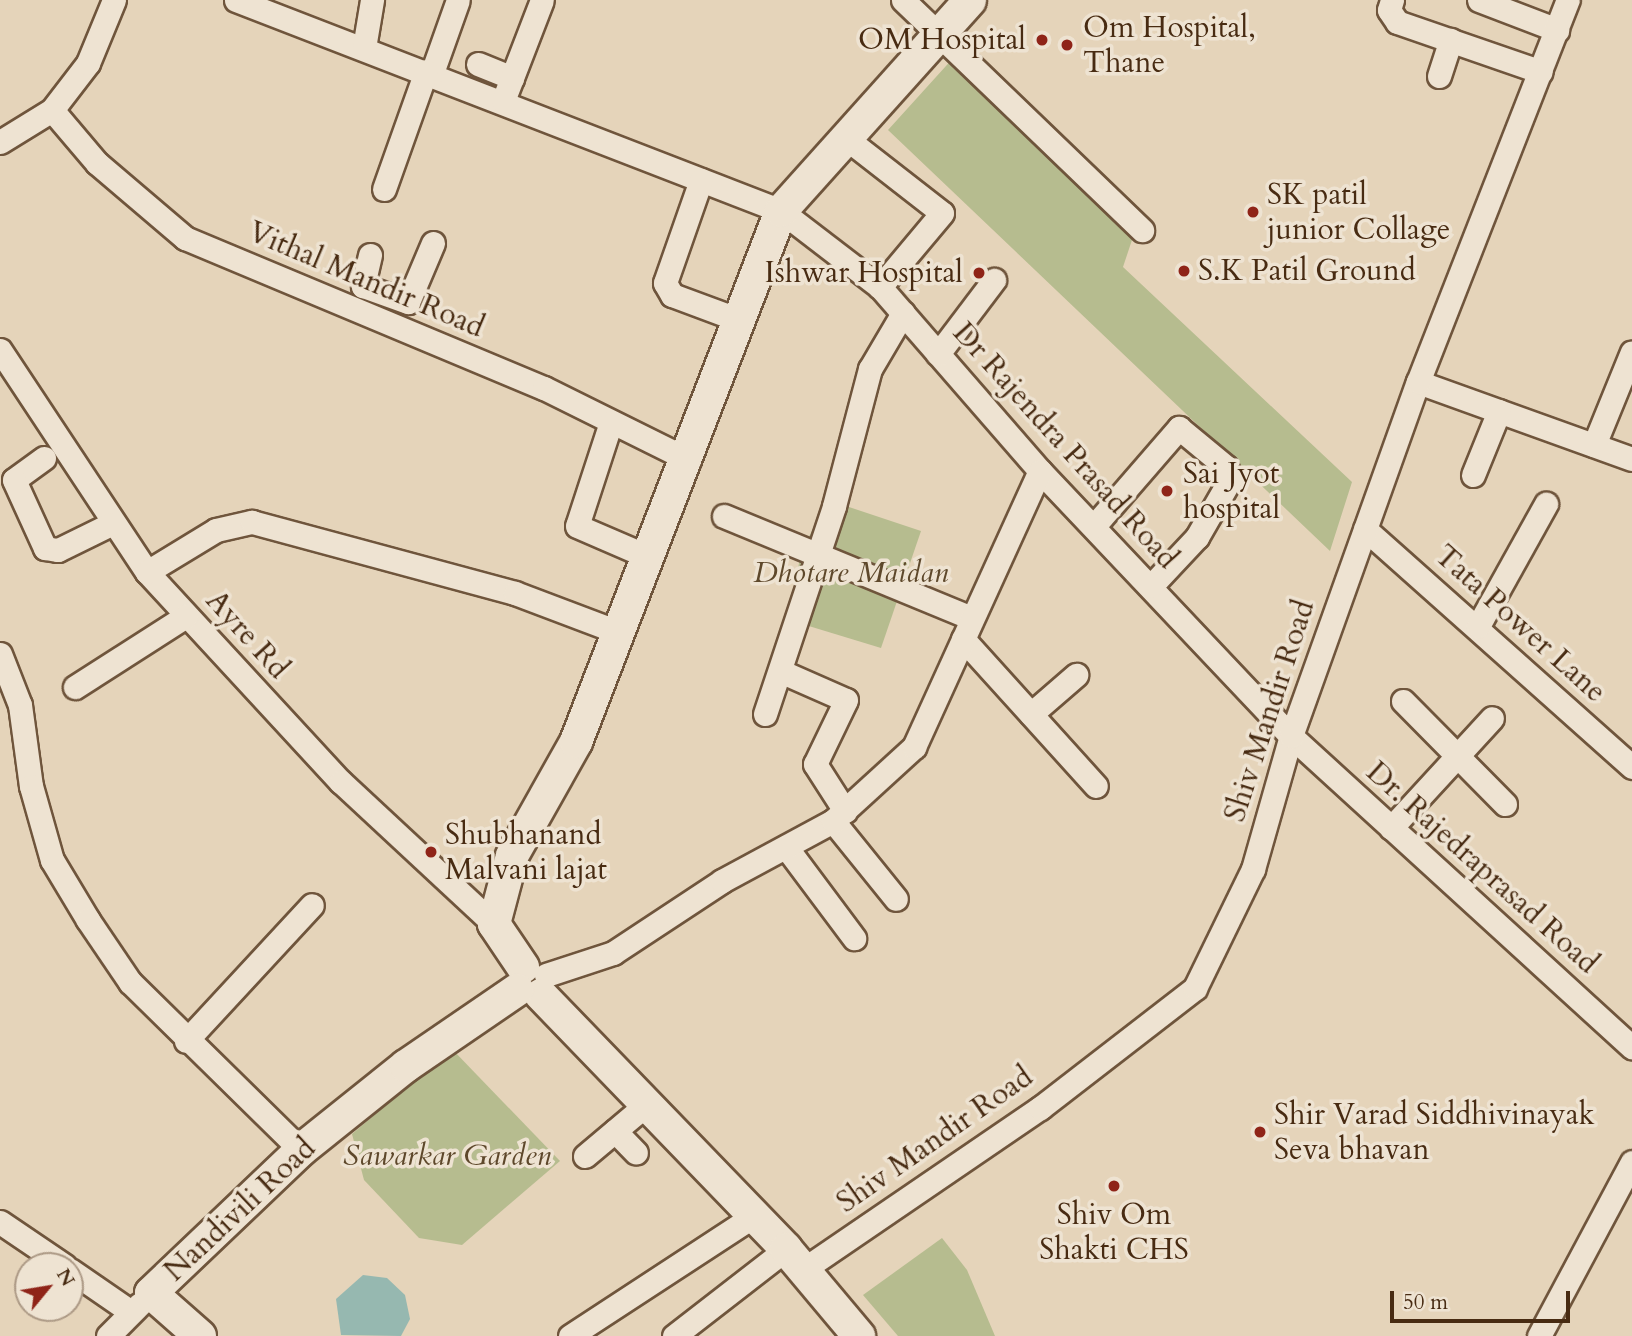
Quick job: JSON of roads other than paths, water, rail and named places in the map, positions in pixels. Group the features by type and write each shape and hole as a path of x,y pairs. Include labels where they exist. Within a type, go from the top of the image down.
{"street":[{"path":"0,142 52,110 88,63 114,0"},
{"name":"Dr Rajendra Prasad Road","path":"236,0 429,72 781,211 880,287 1040,471 1291,736"},
{"path":"364,48 372,0"},
{"path":"384,189 458,0"},
{"path":"503,101 542,0"},
{"path":"903,0 1142,230"},
{"path":"852,1334 795,1259 750,1218 532,982 494,924 512,856 576,742 743,321 781,211 970,0"},
{"path":"1392,0 1389,10 1397,22 1541,72"},
{"path":"1479,0 1557,30"},
{"name":"Shiv Mandir Road","path":"674,1336 1040,1108 1195,988 1254,869 1291,736 1418,382 1568,0"},
{"path":"1439,76 1451,40"},
{"path":"478,64 513,78"},
{"name":"Vithal Mandir Road","path":"52,110 97,163 185,238 611,422 689,460"},
{"path":"847,139 942,213 880,287"},
{"path":"701,180 665,283 672,295 743,321"},
{"path":"370,255 362,284 388,295 413,299 433,243"},
{"path":"934,349 985,282"},
{"path":"378,323 388,295"},
{"path":"765,714 819,554 870,369 902,313"},
{"name":"Ayre Rd","path":"0,350 111,524 147,572 341,782 494,924"},
{"path":"1594,445 1632,352"},
{"path":"1418,382 1632,459"},
{"path":"1473,475 1499,411"},
{"path":"611,422 577,526 649,556"},
{"path":"1094,526 1179,429 1226,467 1231,478 1197,537 1151,586"},
{"path":"44,458 15,480 45,548 58,551 111,524"},
{"path":"532,982 613,953 839,816 914,747 1040,471"},
{"path":"1478,626 1546,504"},
{"path":"724,516 819,554 967,629 1031,714 1096,786"},
{"path":"147,572 216,530 252,522 514,593 618,632"},
{"name":"Tata Power Lane","path":"1365,529 1478,626 1632,767"},
{"path":"75,687 186,616"},
{"path":"0,654 20,705 31,786 52,860 130,982 186,1041 301,1150"},
{"path":"780,671 846,700 814,764 839,816 896,899"},
{"path":"1031,714 1076,675"},
{"path":"1403,701 1505,804"},
{"path":"1391,828 1492,719"},
{"name":"Dr. Rajedraprasad Road","path":"1291,736 1632,1047"},
{"path":"786,847 853,937"},
{"path":"186,1041 313,905"},
{"name":"Nandivili Road","path":"200,1336 141,1303 301,1150 406,1066 532,982"},
{"path":"585,1156 647,1104"},
{"path":"615,1131 636,1153"},
{"path":"1539,1336 1632,1163"},
{"path":"570,1336 750,1218"},
{"path":"0,1222 44,1252"},
{"path":"84,1277 141,1303 108,1336"}],"water":[{"path":"363,1275 387,1278 405,1295 410,1319 401,1336 341,1335 336,1299"}],"place":[{"name":"OM Hospital","path":"1042,40"},
{"name":"Om Hospital, Thane","path":"1067,45"},
{"name":"SK patil junior Collage","path":"1253,212"},
{"name":"S.K Patil Ground","path":"1184,271"},
{"name":"Ishwar Hospital","path":"979,273"},
{"name":"Sai Jyot hospital","path":"1167,491"},
{"name":"Shubhanand Malvani lajat","path":"431,852"},
{"name":"Shir Varad Siddhivinayak Seva bhavan","path":"1260,1132"},
{"name":"Shiv Om Shakti CHS","path":"1114,1186"}],"park label":[{"name":"Dhotare Maidan","path":"851,573"},
{"name":"Sawarkar Garden","path":"447,1156"}]}
